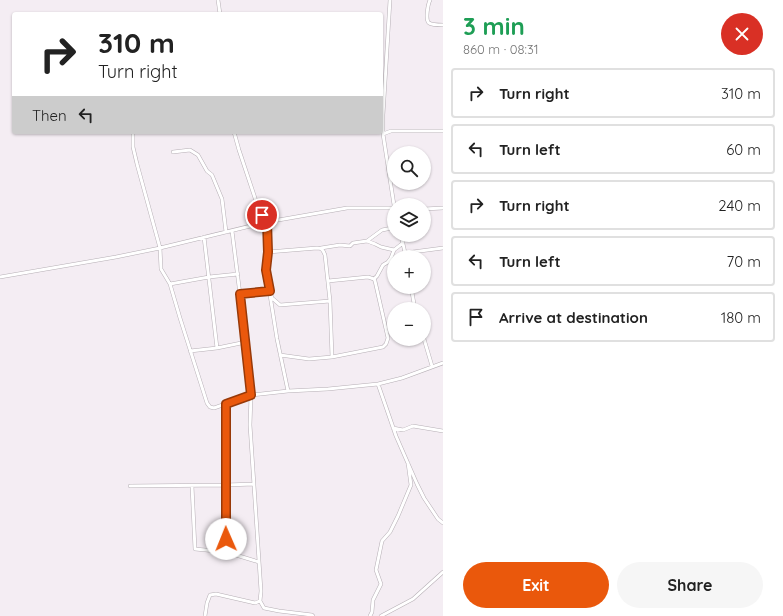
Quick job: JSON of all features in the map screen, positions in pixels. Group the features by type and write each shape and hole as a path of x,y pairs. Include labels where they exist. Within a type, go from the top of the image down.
{"street":[{"path":"218,0 220,12"},
{"path":"390,0 383,134 393,198"},
{"path":"430,0 428,6 428,22 431,24 443,25"},
{"path":"383,134 391,131 443,131"},
{"path":"133,134 133,147 160,248 161,269 170,284 190,351 210,407 214,408 251,395 378,384 402,378 443,363"},
{"path":"235,134 258,207 267,222 268,252 266,270 280,355 288,391"},
{"path":"173,152 190,150 198,155 206,171 212,175 222,199 226,232"},
{"path":"0,276 116,257 204,238 267,222 347,208 387,208"},
{"path":"431,209 443,208"},
{"path":"268,252 340,245 350,246 353,243 367,241 382,230 387,229"},
{"path":"232,230 251,395 250,425 261,591 260,601 264,608 313,616"},
{"path":"204,238 217,348"},
{"path":"367,241 381,247 394,250 403,243 405,250"},
{"path":"321,248 324,250 328,281 332,357"},
{"path":"428,250 443,248"},
{"path":"374,279 383,265 387,263"},
{"path":"170,284 209,277 238,274"},
{"path":"328,281 368,277 374,279"},
{"path":"280,355 309,359 332,357 383,347 388,338 374,279"},
{"path":"240,294 270,291"},
{"path":"270,291 272,298 280,305 330,301"},
{"path":"190,351 217,348 246,342"},
{"path":"426,346 432,366"},
{"path":"378,384 393,428 424,498 438,519 443,523"},
{"path":"226,404 226,552"},
{"path":"393,428 403,430 413,426 443,431"},
{"path":"370,616 372,612 373,600 381,584 376,570 382,540 390,532 411,485 408,463"},
{"path":"130,486 226,486 254,484"},
{"path":"192,486 195,549 226,552 259,562"},
{"path":"381,616 413,599 443,572"},
{"path":"205,616 210,595 216,594 256,603 260,601"}],"route":[{"path":"226,539 226,404 251,395 240,294 270,291 266,270 268,252 267,222 262,215"}]}
